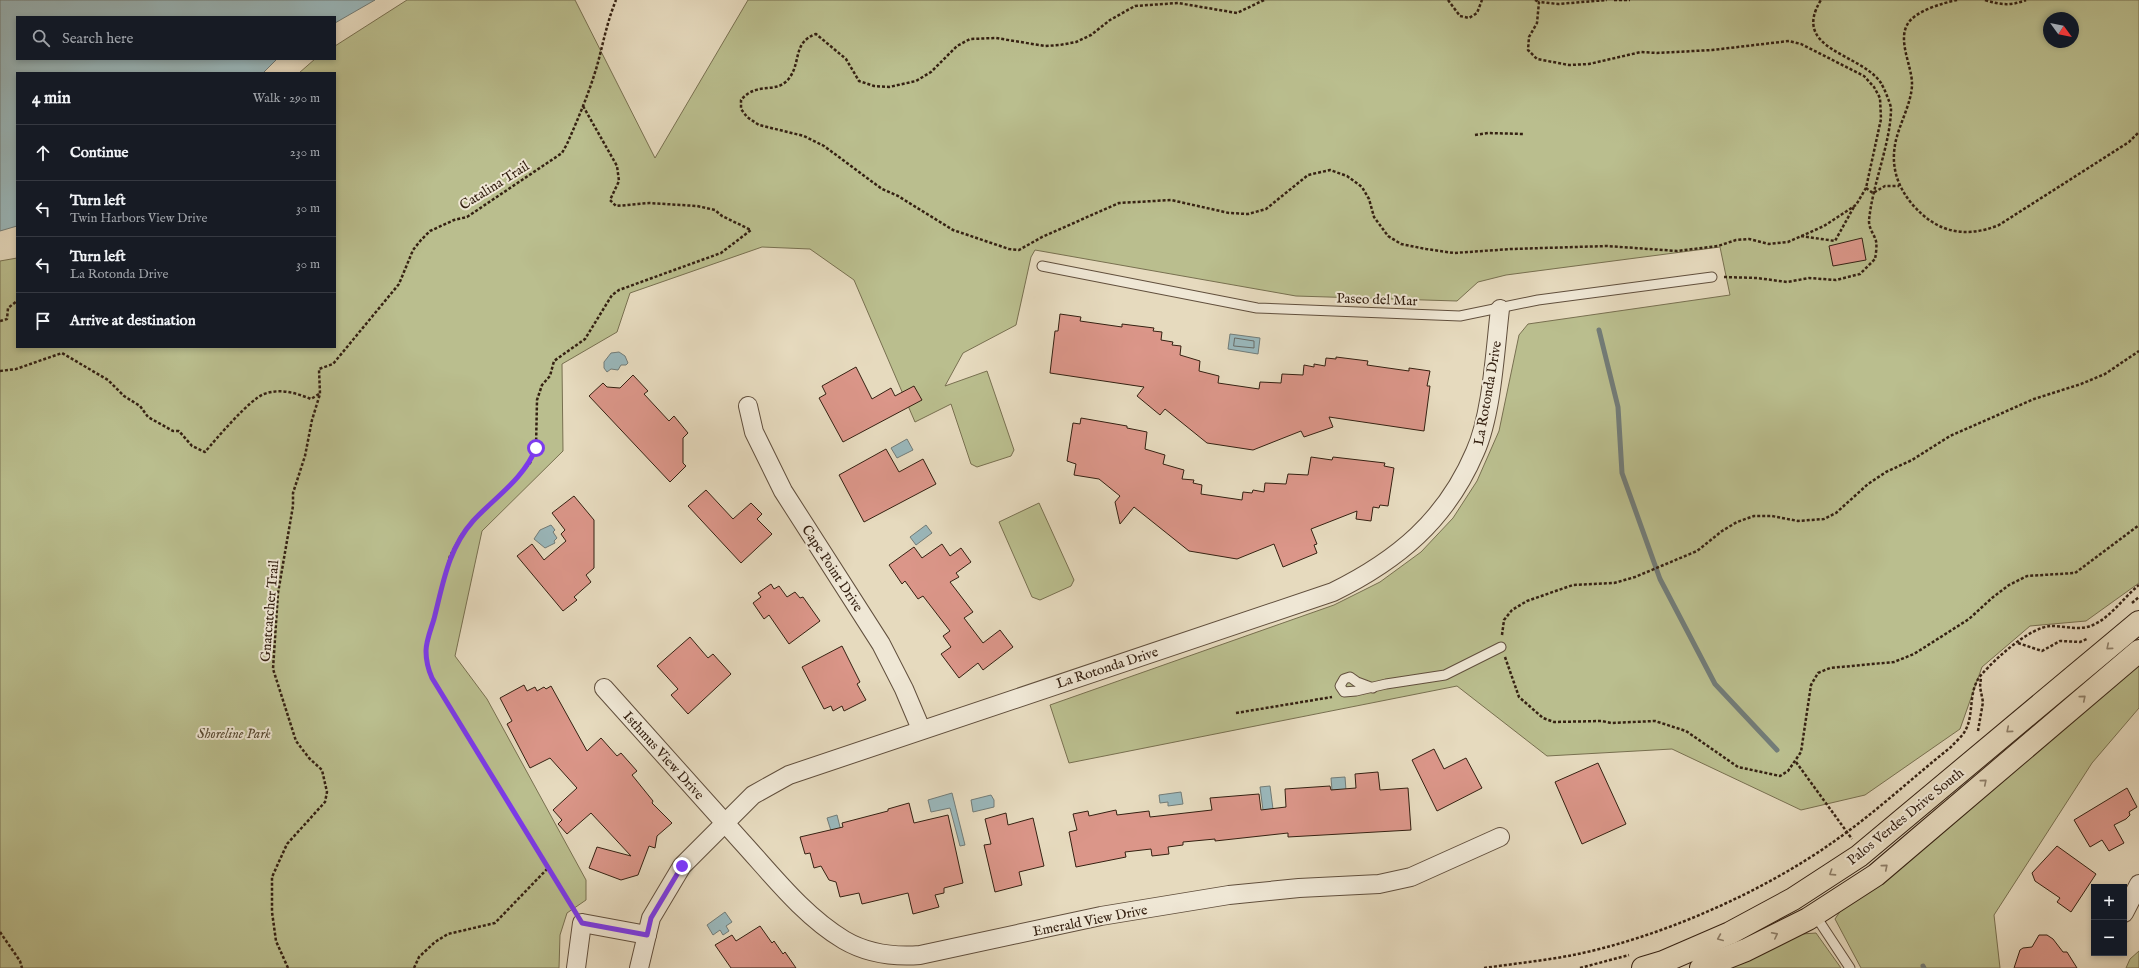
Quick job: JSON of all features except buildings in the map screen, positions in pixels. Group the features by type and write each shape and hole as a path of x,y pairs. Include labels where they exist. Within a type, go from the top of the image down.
{"main road":[{"name":"Palos Verdes Drive South","path":"1638,961 1663,962 1730,933 1793,899 1859,856 2133,614"},
{"name":"Palos Verdes Drive South","path":"1701,968 1746,950 1815,915 1876,875 2139,651"}],"street":[{"name":"La Rotonda Drive","path":"638,968 651,918 682,866 724,822 753,795 789,775 921,729 1333,592 1365,576 1391,559 1411,543 1429,525 1448,502 1476,452 1484,426 1492,379 1500,309"},
{"name":"Cape Point Drive","path":"748,406 754,432 784,491 881,644 904,689 921,729"},
{"name":"Isthmus View Drive","path":"604,688 724,822"},
{"name":"Emerald View Drive","path":"724,822 785,889 823,924 844,940 862,949 878,954 899,957 920,955 971,945 1101,916 1229,895 1299,888 1379,884 1411,877 1500,837"},
{"path":"2127,907 2139,884"},
{"path":"576,968 582,923 647,935"}],"lane":[{"name":"Paseo del Mar","path":"1042,266 1257,308 1460,316 1538,300 1712,277"},
{"path":"1373,688 1357,682 1350,677 1344,679 1340,686 1344,692 1373,688 1445,675 1501,647"},
{"path":"1815,915 1850,968"}],"path":[{"name":"Catalina Trail","path":"320,394 319,369 334,364 399,284 413,250 430,231 467,216 562,152 583,106 597,66 605,31 616,0"},
{"path":"1264,0 1238,13 1178,3 1135,6 1110,20 1090,35 1076,42 1060,45 1045,46 996,38 970,39 957,46 931,72 916,81 889,87 874,86 859,81 846,59 816,34 808,37 801,46 792,73 784,83 774,88 755,89 741,100 741,109 747,118 759,125 804,136 824,146 882,189 898,196 953,230 1009,249 1019,250 1042,237 1119,203 1171,200 1200,208 1248,214 1266,209 1308,175 1330,170 1348,176 1362,186 1369,199 1374,217 1388,236 1401,244 1454,253 1511,249 1606,246 1677,251 1718,246 1736,240 1749,239 1769,244 1788,242 1824,226 1856,205"},
{"path":"1448,0 1460,16 1469,18 1477,13 1482,0"},
{"path":"1535,0 1558,4 1607,0"},
{"path":"1614,0 1630,0"},
{"path":"1712,277 1757,278 1787,282 1809,278 1836,280 1860,274 1875,259 1877,242 1869,225 1873,193 1886,137 1891,107 1881,82 1861,66 1828,48 1818,39 1813,22 1821,0"},
{"path":"1958,0 1931,8 1914,17 1904,30 1904,43 1912,84 1895,146 1896,180 1922,216 1933,224 1967,232 1983,231 1999,225 2044,198 2129,142 2139,132"},
{"path":"1985,0 2001,5 2015,4 2026,0"},
{"path":"1540,2 1536,23 1529,37 1528,50 1537,59 1554,63 1587,64 1641,52 1657,53 1712,50 1789,41 1801,44 1857,72 1874,87 1880,98 1881,119 1866,188 1835,241 1801,236"},
{"path":"582,923 432,678 428,668 426,649 450,556 462,534 473,521 511,485 530,463 536,448 537,400 542,385 550,376 554,361 585,339 612,295 619,290 721,253 751,230 722,216 715,210 697,206 649,203 616,206 610,200 619,181 617,166 583,106"},
{"path":"1476,134 1523,134"},
{"path":"1873,193 1885,186 1900,186"},
{"path":"1866,188 1873,193"},
{"path":"0,320 7,319 8,308 16,302"},
{"path":"2139,351 2105,374 2081,384 2034,399 1950,436 1912,460 1886,472 1868,484 1836,513 1824,519 1798,521 1772,516 1754,516 1737,522 1722,531 1697,552 1635,577 1614,583 1574,585 1526,601 1512,610 1504,620 1501,647 1519,697 1543,718 1554,722 1602,721 1611,723 1655,721 1686,731 1738,767 1768,775 1780,776 1788,771 1796,762 1801,752 1811,685 1818,673 1830,668 1894,662 1914,654 1969,619 2009,585 2027,576 2075,573 2139,525"},
{"path":"0,371 16,369 62,353 108,380 124,396 140,406 148,418 173,431 179,431 192,446 205,452 248,406 263,394 290,392 312,399 320,394"},
{"name":"Gnatcatcher Trail","path":"288,968 276,941 272,912 272,876 287,844 325,802 326,792 322,770 309,758 296,741 273,669 274,645 278,593 293,506 293,493 305,456 312,420 320,394"},
{"path":"1484,968 1569,956 1635,938 1697,916 1769,882 1806,860 1847,832 1950,747 1965,732 1968,722 1970,701 1981,674 2018,642 2037,629 2050,626 2084,628 2095,625 2139,585"},
{"path":"2133,614 2139,597"},
{"path":"2018,642 2042,651 2060,641 2080,642 2093,635"},
{"path":"1975,736 1978,731 1979,715 1983,702 1980,687 1981,674"},
{"path":"1236,713 1330,698 1344,692"},
{"path":"1796,762 1850,836"},
{"path":"414,968 419,957 435,942 448,934 495,923 548,868"},
{"path":"0,932 20,961 22,968"},
{"path":"1580,968 1638,961"}],"green space":[{"name":"Shoreline Park","path":"407,0 575,0 655,158 748,0 2139,0 2139,583 2086,621 2030,626 1982,667 1960,729 1865,795 1801,810 1672,749 1547,756 1457,686 1069,763 1050,705 1334,605 1380,582 1421,552 1453,518 1477,481 1499,431 1519,335 1528,324 1730,295 1720,247 1506,275 1478,282 1457,301 1296,296 1035,250 1031,257 1016,325 963,353 945,386 987,371 1014,450 1011,456 977,467 971,464 951,404 915,422 854,280 810,249 762,247 630,293 617,332 562,364 563,451 482,531 455,656 487,699 586,880 586,900 567,913 560,935 559,968 0,968 0,261 16,258 16,348 336,348 336,72 300,72 314,60 336,60 336,45"},
{"path":"1039,503 1074,580 1071,586 1040,600 1032,597 999,522"},
{"path":"2139,663 2139,708 2092,763 1994,915 2000,968 1861,968 1835,919 1843,907"},
{"path":"1816,933 1841,968 1729,968 1802,934"},
{"path":"2139,951 2139,968 2126,968 2130,959"}],"water":[{"path":"0,0 375,0 336,22 336,16 16,16 16,60 276,60 264,72 16,72 16,226 0,231"},
{"path":"1230,334 1260,338 1258,354 1228,349"},
{"path":"619,352 625,356 628,363 626,365 621,365 618,370 611,369 607,372 604,368 604,362 611,353"},
{"path":"907,439 913,450 897,458 891,448"},
{"path":"551,525 555,530 553,532 557,538 554,541 555,543 545,548 534,539 540,530"},
{"path":"926,525 932,533 916,545 910,537"},
{"path":"1345,777 1347,804 1339,790 1332,790 1331,778"},
{"path":"1270,786 1273,809 1263,810 1260,787"},
{"path":"1181,792 1183,804 1168,806 1168,802 1160,803 1159,795"},
{"path":"952,793 965,845 960,846 950,808 931,812 928,800"},
{"path":"991,795 994,800 994,807 973,812 971,800"},
{"path":"837,815 841,831 832,834 827,818"},
{"path":"725,912 732,922 726,926 729,931 723,935 720,930 713,935 707,925"}],"waterway":[{"path":"1599,330 1618,407 1622,473 1660,579 1715,684 1777,750"}],"route":[{"path":"536,448 530,463 511,485 473,521 462,534 450,556 426,649 428,668 432,678 582,923 647,935 651,918 682,866"}]}
